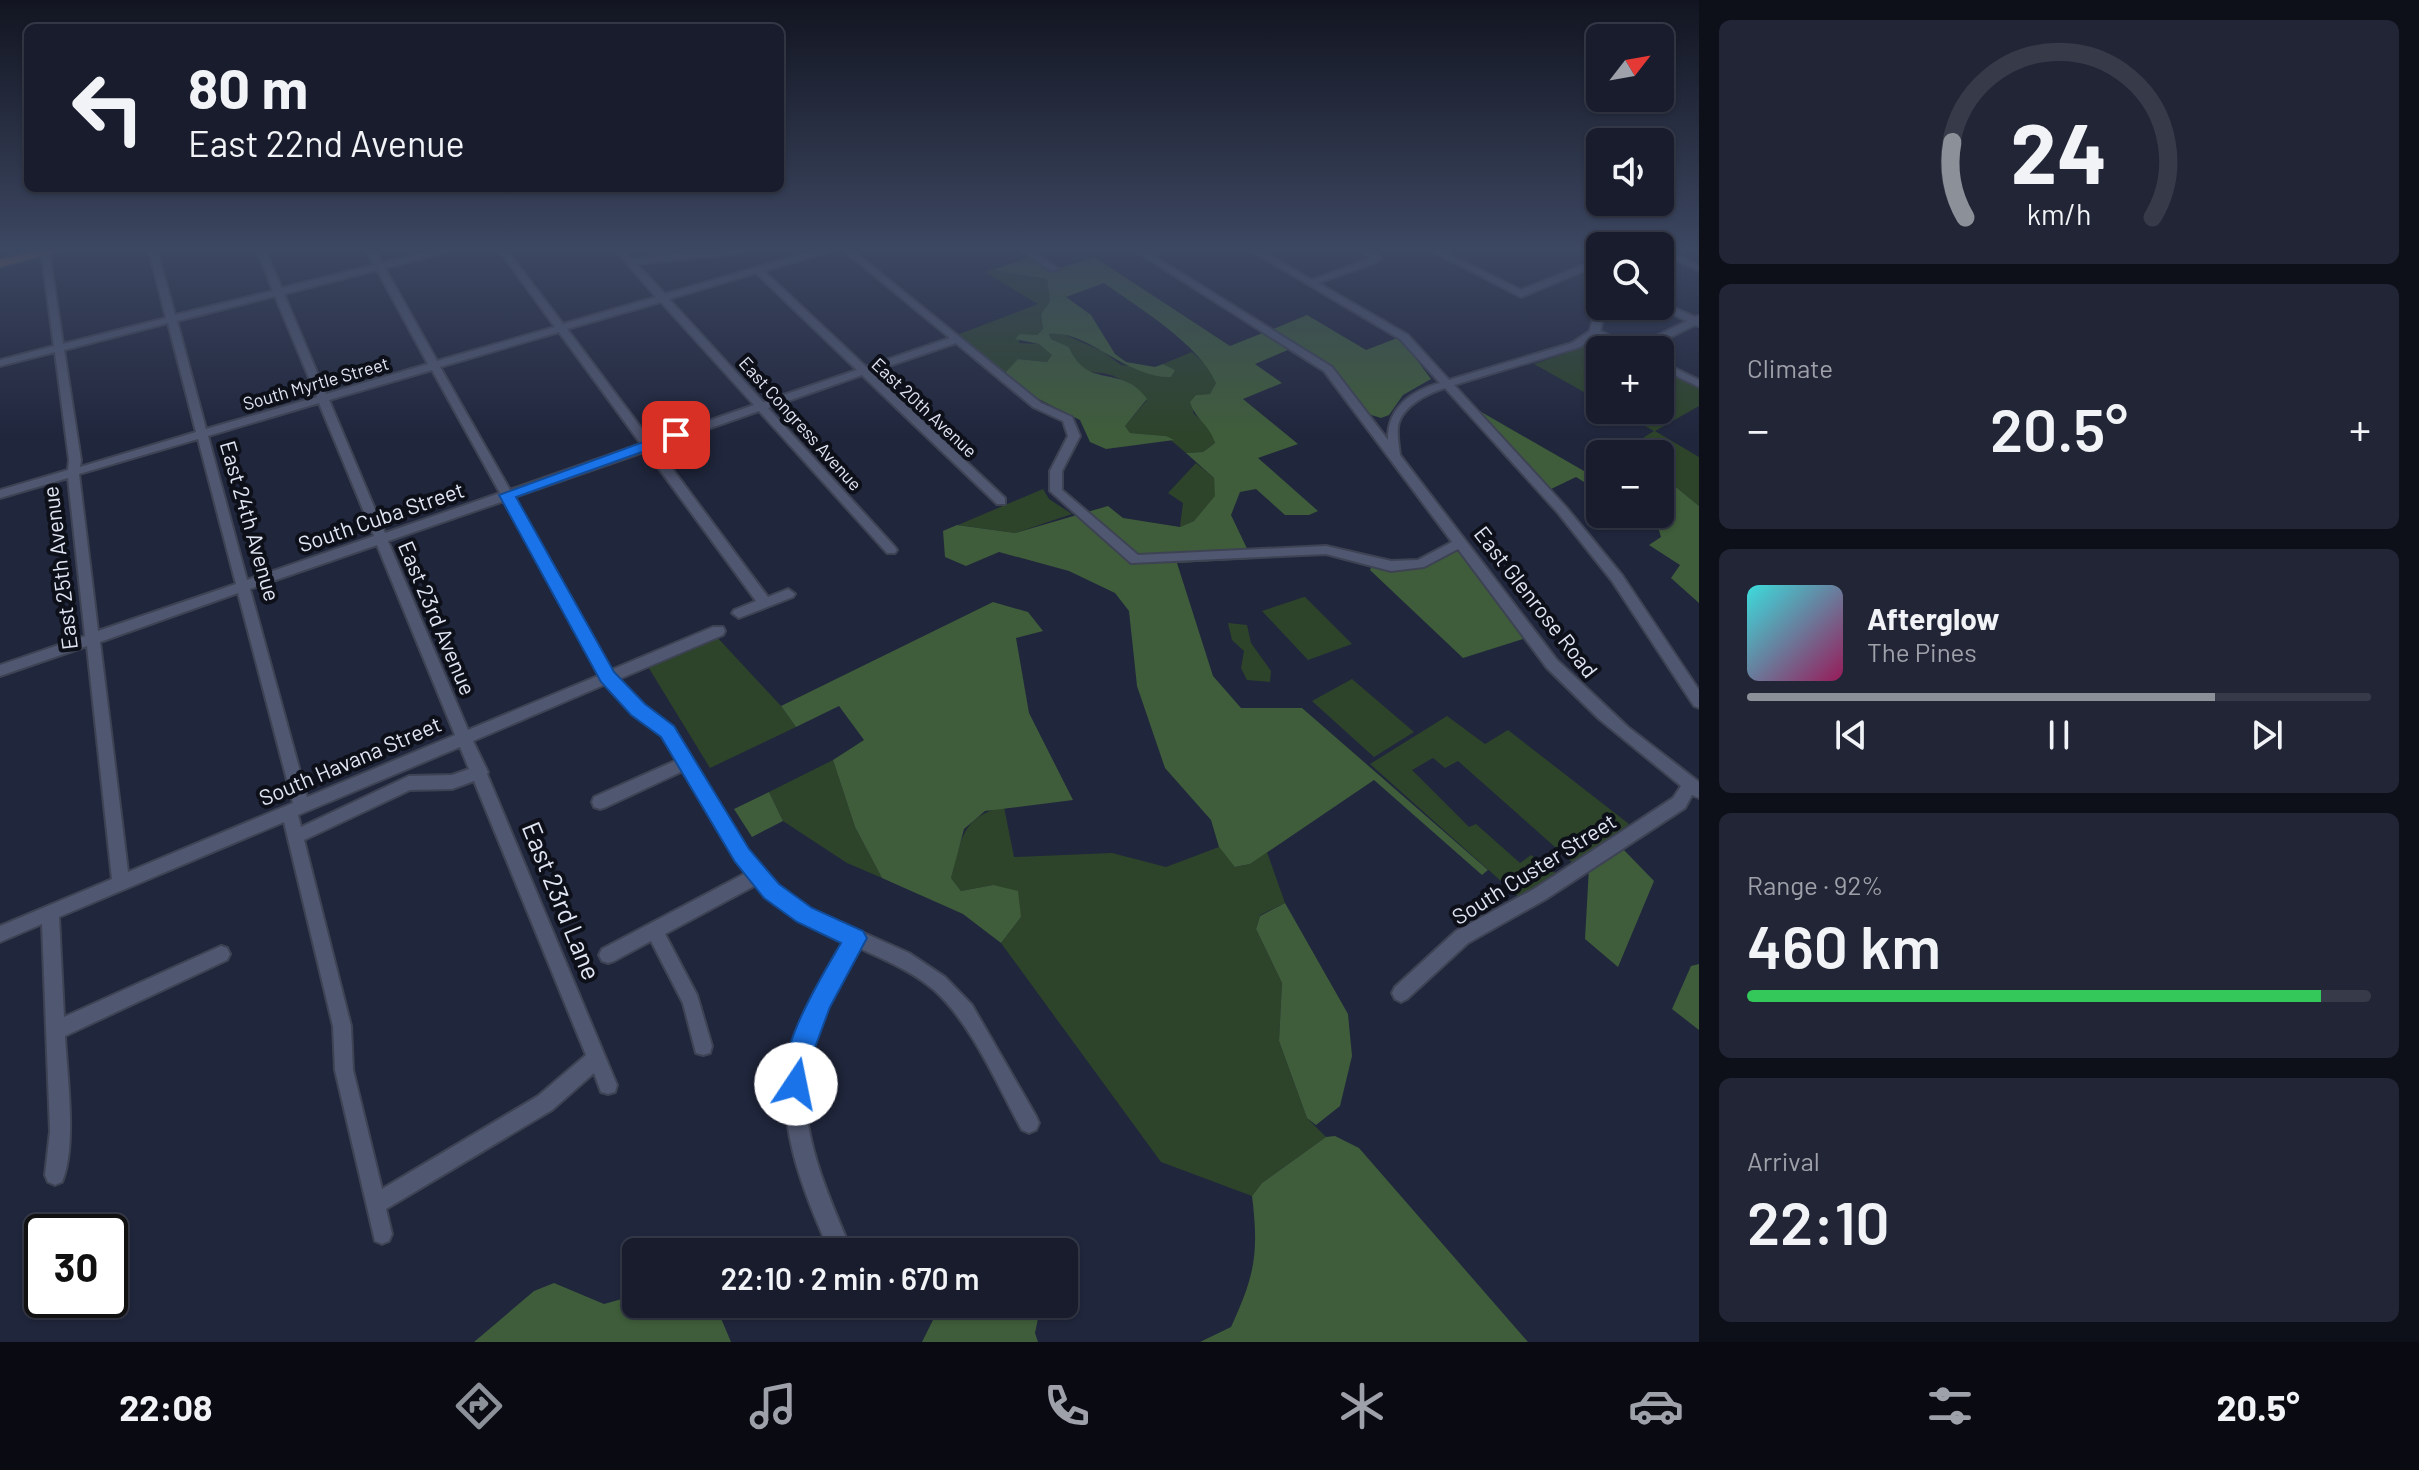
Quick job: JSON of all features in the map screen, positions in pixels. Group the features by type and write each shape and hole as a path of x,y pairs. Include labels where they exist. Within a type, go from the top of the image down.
{"street":[{"name":"East 25th Avenue","path":"53,313 75,460 73,472 121,882"},
{"name":"East 24th Avenue","path":"170,313 244,586 295,808 295,837 342,1026 344,1070 382,1234"},
{"path":"0,363 197,313"},
{"name":"East 23rd Avenue","path":"286,313 466,736"},
{"path":"405,313 608,677 638,709 668,731 742,856 772,891 804,915 903,959 939,983 966,1011 1029,1123"},
{"path":"549,313 765,603"},
{"name":"South Myrtle Street","path":"0,494 612,313"},
{"name":"East Congress Avenue","path":"675,313 891,550"},
{"name":"East 20th Avenue","path":"802,313 1001,501"},
{"path":"924,313 1018,391 1068,419 1074,436 1056,471 1056,491 1135,560 1326,550 1391,566 1420,564 1460,543"},
{"name":"East Glenrose Road","path":"1238,313 1328,369 1552,664 1579,693 1634,742 1696,788"},
{"path":"1362,313 1404,337 1443,384 1562,510 1617,578 1699,702"},
{"path":"1678,313 1698,321"},
{"path":"1394,456 1393,423 1418,395 1443,384 1554,353 1595,332 1598,320"},
{"path":"1665,336 1698,321"},
{"path":"1595,332 1604,336"},
{"name":"South Cuba Street","path":"0,671 956,339"},
{"path":"1674,371 1699,384"},
{"path":"1363,416 1393,423"},
{"path":"739,613 788,594"},
{"name":"South Havana Street","path":"0,934 718,631"},
{"name":"East 23rd Lane","path":"466,736 608,1085"},
{"path":"600,802 687,762"},
{"path":"295,837 409,783 452,782 480,772"},
{"name":"South Custer Street","path":"1401,993 1462,937 1540,894 1679,803 1696,788"},
{"path":"608,955 758,875"},
{"path":"50,913 60,1131 55,1175"},
{"path":"654,930 691,1001 703,1046"},
{"path":"835,1238 805,1165 795,1107 798,1061 820,1001 855,938"},
{"path":"55,1031 221,954"},
{"path":"377,1203 545,1103 597,1058"}],"green space":[{"path":"1015,313 1042,313 1043,329 1037,335 1020,335 1019,343 1039,344 1053,354 1047,362 1019,359 1004,374 957,335"},
{"path":"1088,313 1115,354 1126,362 1155,367 1163,364 1175,370 1171,377 1154,375 1138,370 1078,339 1064,334 1049,334 1051,339 1069,347 1085,369 1127,382 1147,399 1125,426 1130,433 1166,436 1174,440 1106,449 1090,442 1080,420 1017,388 1004,374 1018,359 1047,362 1052,355 1039,344 1015,339 1020,334 1037,335 1043,329 1041,314"},
{"path":"1147,313 1179,313 1230,346 1265,332 1290,349 1255,364 1282,383 1243,399 1298,444 1258,458 1318,511 1309,515 1285,515 1256,489 1240,492 1231,515 1252,559 1177,563 1213,676 1241,708 1302,708 1488,870 1482,875 1374,780 1250,864 1235,867 1219,847 1211,820 1165,768 1137,686 1129,611 1115,593 1069,571 999,552 966,566 945,557 943,531 957,525 1015,533 1108,506 1123,518 1180,527 1194,521 1215,496 1214,478 1186,453 1203,452 1215,443 1190,402 1196,395 1210,394 1216,383 1197,355"},
{"path":"1307,315 1366,350 1400,337 1431,379 1403,395 1389,415 1381,418 1365,413 1331,366 1271,330"},
{"path":"1061,333 1102,351 1121,365 1174,370 1163,364 1192,352 1210,369 1216,383 1210,394 1196,395 1193,413 1211,429 1215,443 1203,452 1186,453 1166,436 1130,433 1125,426 1147,400 1120,379 1085,370 1069,347 1051,339 1049,334"},
{"path":"1586,342 1586,393 1534,364 1564,354"},
{"path":"1674,374 1699,387 1699,406 1674,420"},
{"path":"1464,402 1586,470 1586,483 1576,477 1547,491"},
{"path":"1641,424 1667,424 1655,431 1670,440 1640,440 1654,431"},
{"path":"1674,442 1699,457 1699,506 1674,485"},
{"path":"1196,463 1214,478 1216,496 1194,521 1180,527 1183,503 1168,493"},
{"path":"1674,485 1699,506 1699,603 1671,578 1680,565 1649,545 1661,537 1658,528 1674,528"},
{"path":"1043,489 1049,499 1072,514 1015,533 958,525"},
{"path":"1458,549 1523,639 1463,658 1370,570 1373,563 1398,568 1417,566"},
{"path":"1305,597 1352,644 1308,660 1262,611"},
{"path":"993,602 1028,612 1043,631 1016,638 1029,713 1073,800 985,811 964,829 951,878 961,891 993,885 1018,891 1021,917 1001,943 963,914 882,878 855,827 833,760 864,740 839,706 796,727 781,706"},
{"path":"1228,623 1247,625 1251,643 1271,671 1270,682 1247,680 1241,668 1244,651 1232,640"},
{"path":"715,635 781,706 796,727 710,768 647,665"},
{"path":"1352,679 1414,732 1374,757 1312,701"},
{"path":"1447,716 1485,744 1508,730 1629,824 1573,863 1458,761 1445,768 1433,758 1412,770 1469,827 1476,824 1520,863 1531,855 1558,875 1521,899 1370,764"},
{"path":"833,760 855,827 882,878 847,863 783,821 769,792"},
{"path":"769,792 783,821 752,837 734,809"},
{"path":"1004,807 1014,857 1112,853 1166,867 1219,847 1236,867 1250,864 1267,852 1285,903 1260,915 1256,929 1282,983 1279,1041 1307,1118 1326,1137 1262,1183 1252,1196 1161,1162 1001,943 1021,917 993,885 961,891 951,878 965,832 979,817"},
{"path":"1621,847 1654,881 1618,967 1585,939 1589,868"},
{"path":"1285,903 1348,1014 1352,1056 1340,1106 1316,1125 1307,1118 1279,1041 1282,983 1256,929 1260,916"},
{"path":"1699,964 1699,1030 1672,1009 1691,966"},
{"path":"1335,1136 1359,1148 1528,1342 1200,1342 1231,1327 1245,1293 1255,1249 1252,1196 1262,1183 1326,1137"},
{"path":"554,1283 604,1304 622,1299 622,1318 721,1318 731,1342 474,1342 534,1291"},
{"path":"934,1318 1038,1318 1035,1333 1038,1342 922,1342"}],"route":[{"path":"676,435 507,495 608,677 638,709 668,731 742,856 772,891 804,915 855,938 820,1001 798,1061 796,1084"}]}
